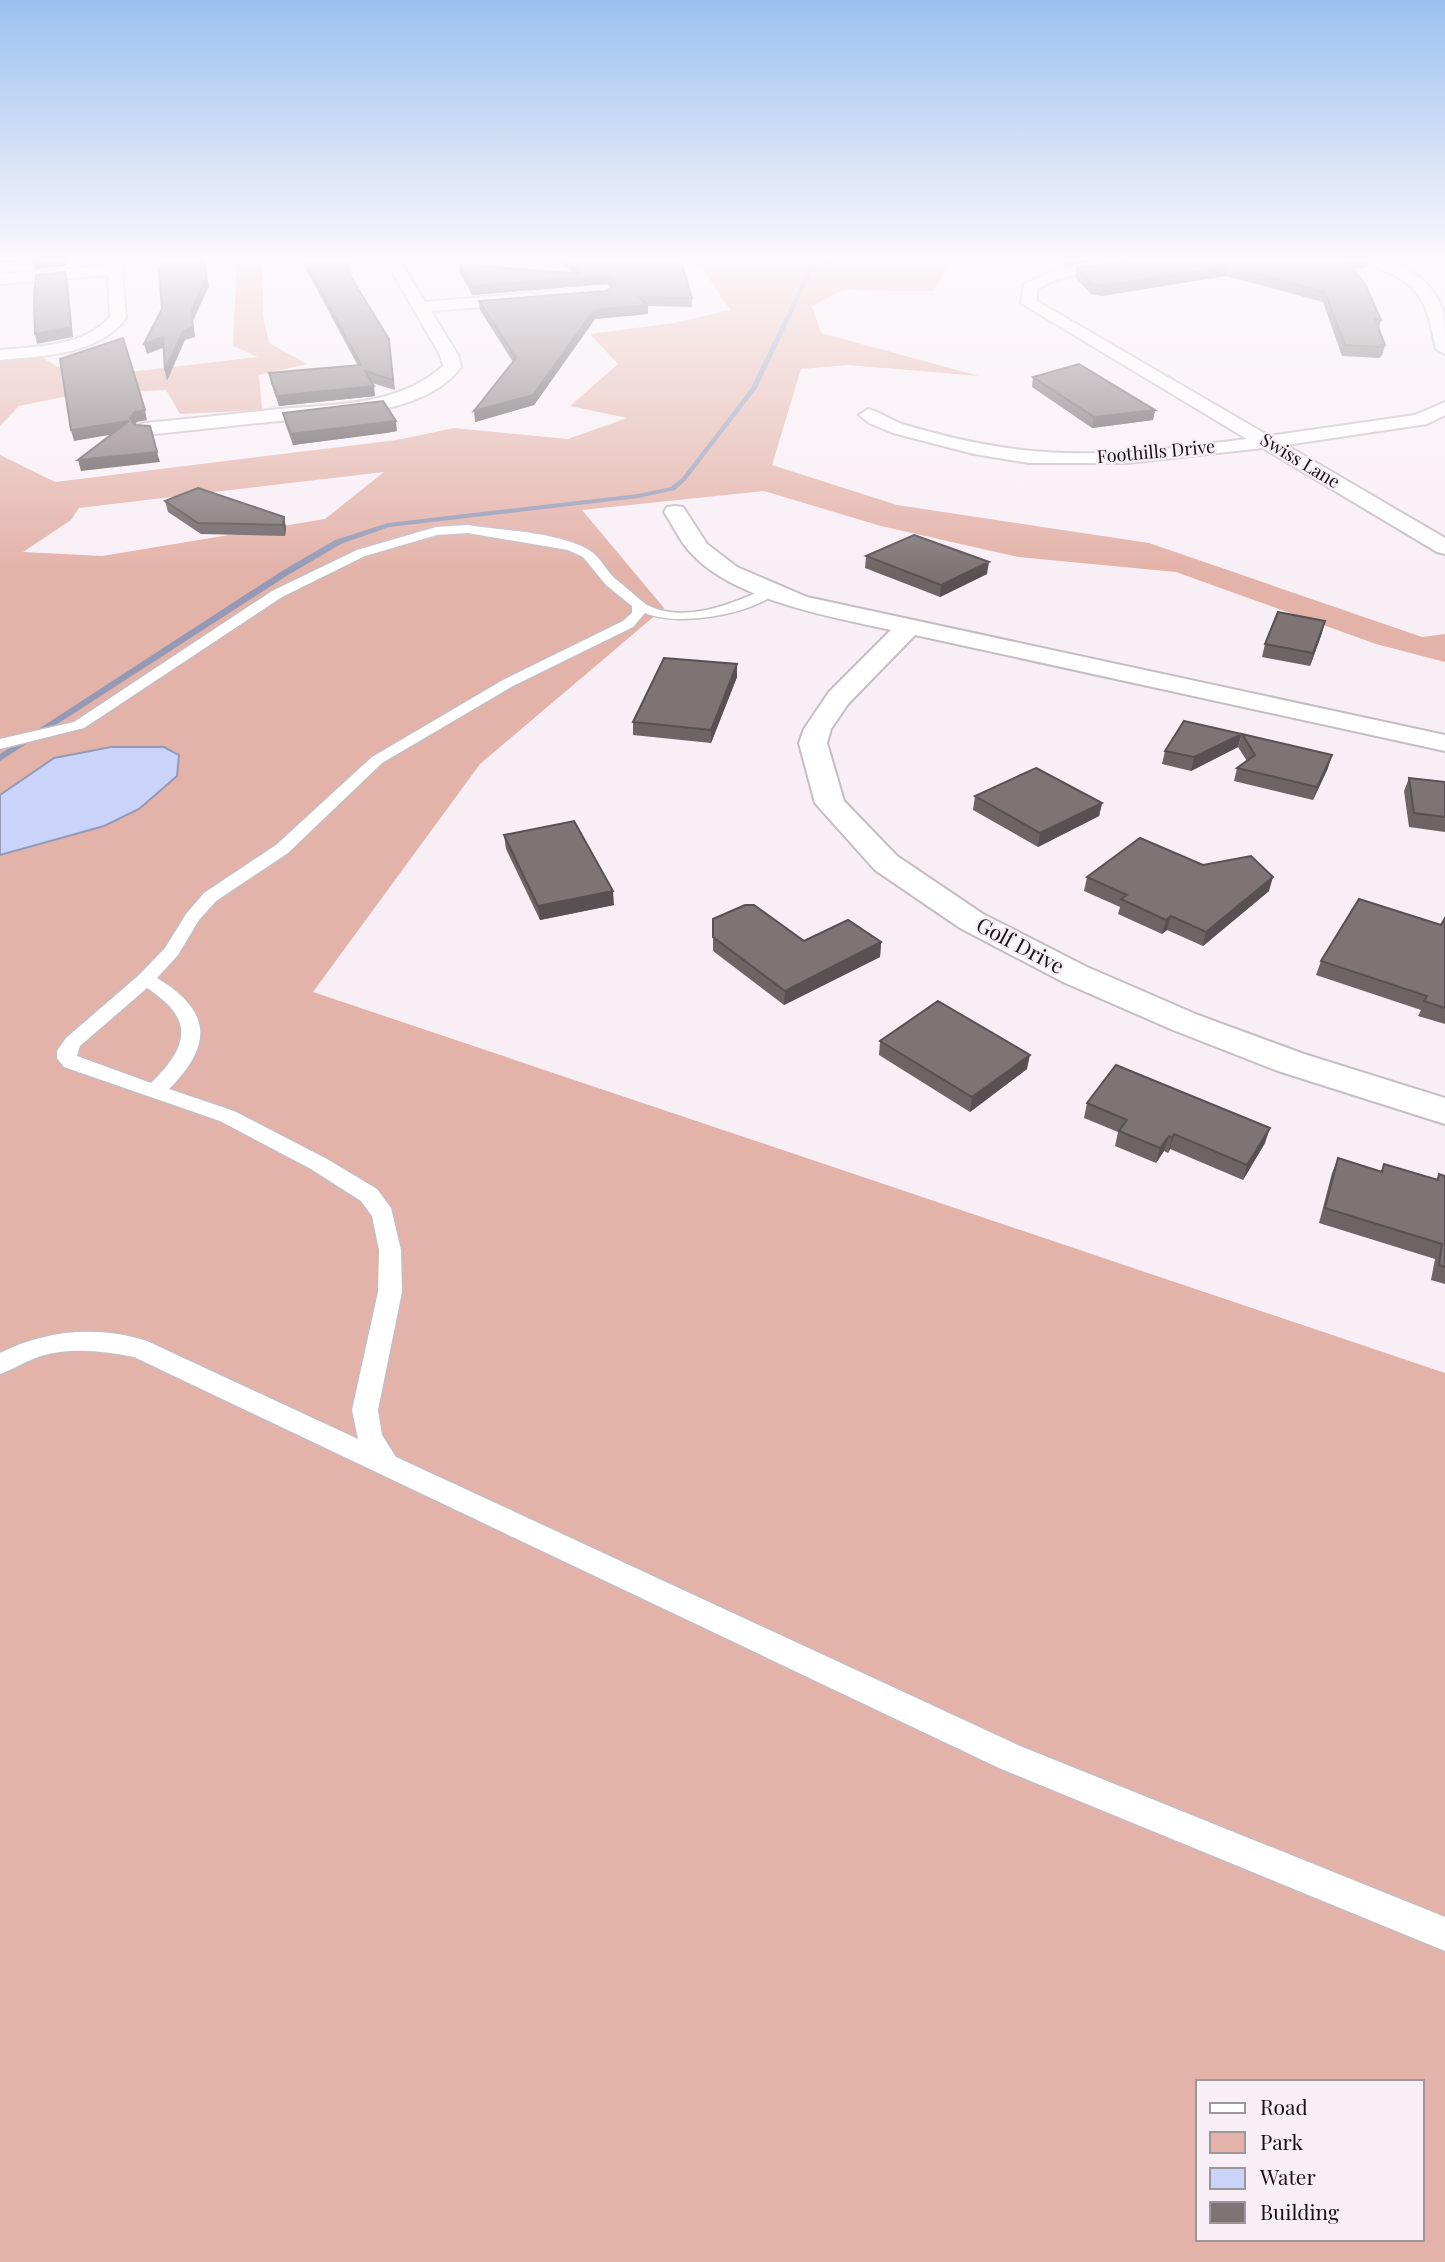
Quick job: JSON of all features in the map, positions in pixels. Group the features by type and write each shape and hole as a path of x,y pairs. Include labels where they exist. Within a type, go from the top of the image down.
{"street":[{"path":"145,429 374,404 419,391 436,382 452,367 451,364"},
{"name":"Swiss Lane","path":"1133,364 1445,547"},
{"name":"Foothills Drive","path":"868,415 881,423 958,444 1042,458 1118,458 1405,423 1445,408"},
{"path":"675,512 699,549 729,572 800,603 1445,743"},
{"name":"Golf Drive","path":"909,627 840,696 821,722 813,743 815,768 826,800 858,836 897,871 969,919 1031,955 1158,1013 1284,1060 1445,1111"}],"lane":[{"path":"6,742 79,725 276,594 360,553 436,531 468,529 572,547 587,554 611,582 632,597 639,606 668,616 708,615 771,592"},
{"path":"388,1468 370,1437 365,1410 390,1292 390,1250 383,1214 369,1195 319,1164 227,1116 67,1058 67,1051 73,1042 146,979 172,951 192,918 210,897 282,849 377,760 508,683 628,624 638,614 639,606"},
{"path":"146,979 182,1004 190,1024 190,1046 177,1068 156,1089"},
{"path":"0,1364 59,1341 98,1339 138,1348 388,1468 1010,1757 1403,1914 1445,1934"}],"green space":[{"path":"0,364 52,364 63,370 138,371 202,364 307,364 259,375 262,410 180,414 166,390 73,395 19,406 0,426"},
{"path":"618,364 933,364 979,376 848,365 801,369 772,465 897,505 1149,543 1422,637 1445,634 1445,662 1376,644 1176,572 1018,557 881,526 764,491 582,510 664,608 480,764 313,992 1445,1373 1445,2262 0,2262 0,455 55,482 397,440 454,428 568,439 627,418 570,406","holes":["384,472 325,519 102,556 23,552 71,520 79,508"]}],"water":[{"path":"111,747 164,747 179,755 177,776 139,809 104,826 0,855 0,795 54,758"}],"building":[{"path":"61,364 131,364 145,410 135,412 130,418 135,425 150,426 157,452 78,460 129,421 71,430"},
{"path":"391,364 393,380 365,371 374,386 277,396 269,373"},
{"path":"512,364 556,364 533,395 474,411"},
{"path":"1079,364 1155,410 1094,417 1033,377"},
{"path":"383,401 396,421 291,434 283,413"},
{"path":"198,488 284,517 283,525 198,523 165,501"},
{"path":"914,535 989,562 941,585 866,556"},
{"path":"1278,612 1325,621 1313,653 1265,644"},
{"path":"664,658 737,664 711,730 633,722"},
{"path":"1184,721 1242,734 1194,757 1165,751"},
{"path":"1242,734 1332,755 1317,787 1237,768 1255,755"},
{"path":"1036,768 1102,803 1040,833 975,796"},
{"path":"1409,778 1445,782 1445,817 1414,813"},
{"path":"574,821 613,891 538,906 504,835"},
{"path":"1140,838 1203,865 1251,856 1273,877 1206,932 1171,916 1166,920 1121,899 1127,895 1087,877"},
{"path":"1359,899 1441,925 1445,918 1445,1008 1424,1001 1427,996 1321,961"},
{"path":"745,905 754,905 804,941 848,920 881,942 785,991 713,937 713,919"},
{"path":"938,1001 1030,1055 972,1097 880,1041"},
{"path":"1116,1065 1270,1128 1247,1165 1174,1134 1172,1138 1169,1136 1160,1148 1119,1131 1127,1120 1087,1103"},
{"path":"1338,1158 1382,1172 1384,1164 1438,1180 1439,1174 1445,1176 1445,1267 1439,1265 1442,1244 1325,1208"}],"waterway":[{"path":"0,758 285,573 338,542 388,525 638,496 673,489 684,479 754,388 766,364"}]}
